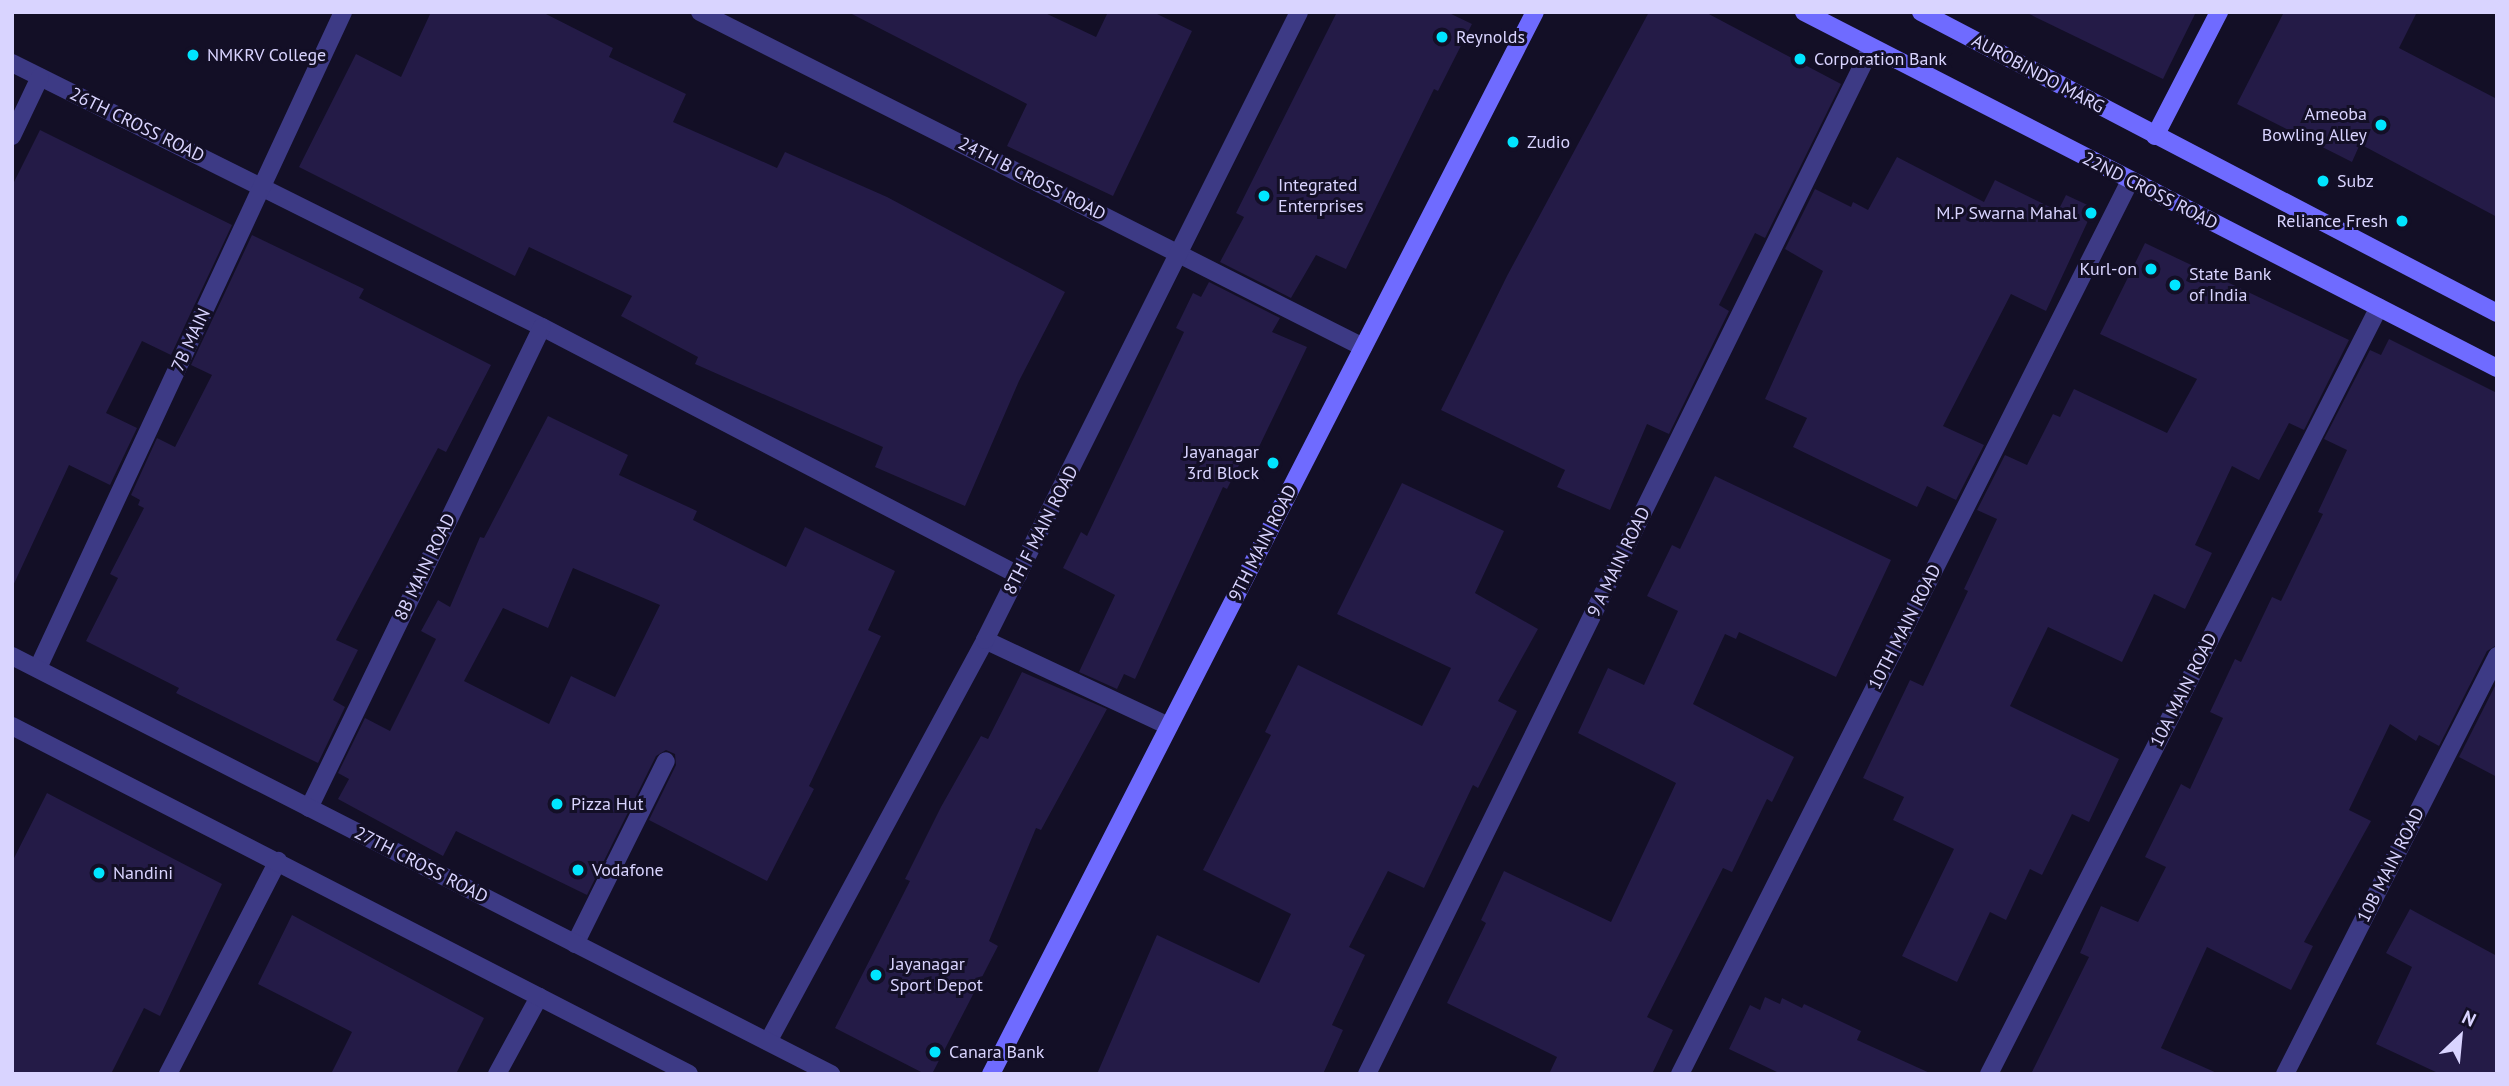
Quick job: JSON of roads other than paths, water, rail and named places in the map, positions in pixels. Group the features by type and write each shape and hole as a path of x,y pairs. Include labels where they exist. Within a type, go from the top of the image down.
{"main road":[{"name":"9TH MAIN ROAD","path":"991,1074 1535,12"},
{"name":"22ND CROSS ROAD","path":"1804,12 1870,50 2497,368"},
{"name":"AUROBINDO MARG","path":"1921,12 2155,136"},
{"path":"2219,12 2155,136 2497,313"}],"street":[{"name":"7B MAIN","path":"38,668 343,12"},
{"name":"24TH B CROSS ROAD","path":"700,12 1363,347"},
{"name":"8TH F MAIN ROAD","path":"769,1040 985,640 1299,12"},
{"name":"9 A MAIN ROAD","path":"1367,1074 1870,50"},
{"name":"26TH CROSS ROAD","path":"12,63 542,327 1018,575"},
{"path":"12,136 40,77"},
{"name":"10TH MAIN ROAD","path":"1680,1074 2130,181"},
{"name":"10A MAIN ROAD","path":"1989,1074 2379,307"},
{"name":"8B MAIN ROAD","path":"309,808 542,327"},
{"path":"985,640 1169,726"},
{"name":"27TH CROSS ROAD","path":"12,656 831,1074"},
{"name":"10B MAIN ROAD","path":"2285,1074 2497,656"},
{"path":"12,726 689,1074"},
{"path":"575,944 666,761"},
{"path":"168,1074 278,861"},
{"path":"497,1074 539,997"}],"place":[{"name":"Reynolds","path":"1442,37"},
{"name":"NMKRV College","path":"193,55"},
{"name":"Corporation Bank","path":"1800,59"},
{"name":"Ameoba Bowling Alley","path":"2381,125"},
{"name":"Zudio","path":"1513,142"},
{"name":"Subz","path":"2323,181"},
{"name":"Integrated Enterprises","path":"1264,196"},
{"name":"M.P Swarna Mahal","path":"2091,213"},
{"name":"Reliance Fresh","path":"2402,221"},
{"name":"Kurl-on","path":"2151,269"},
{"name":"State Bank of India","path":"2175,285"},
{"name":"Jayanagar 3rd Block","path":"1273,463"},
{"name":"Pizza Hut","path":"557,804"},
{"name":"Vodafone","path":"578,870"},
{"name":"Nandini","path":"99,873"},
{"name":"Jayanagar Sport Depot","path":"876,975"},
{"name":"Canara Bank","path":"935,1052"}]}
